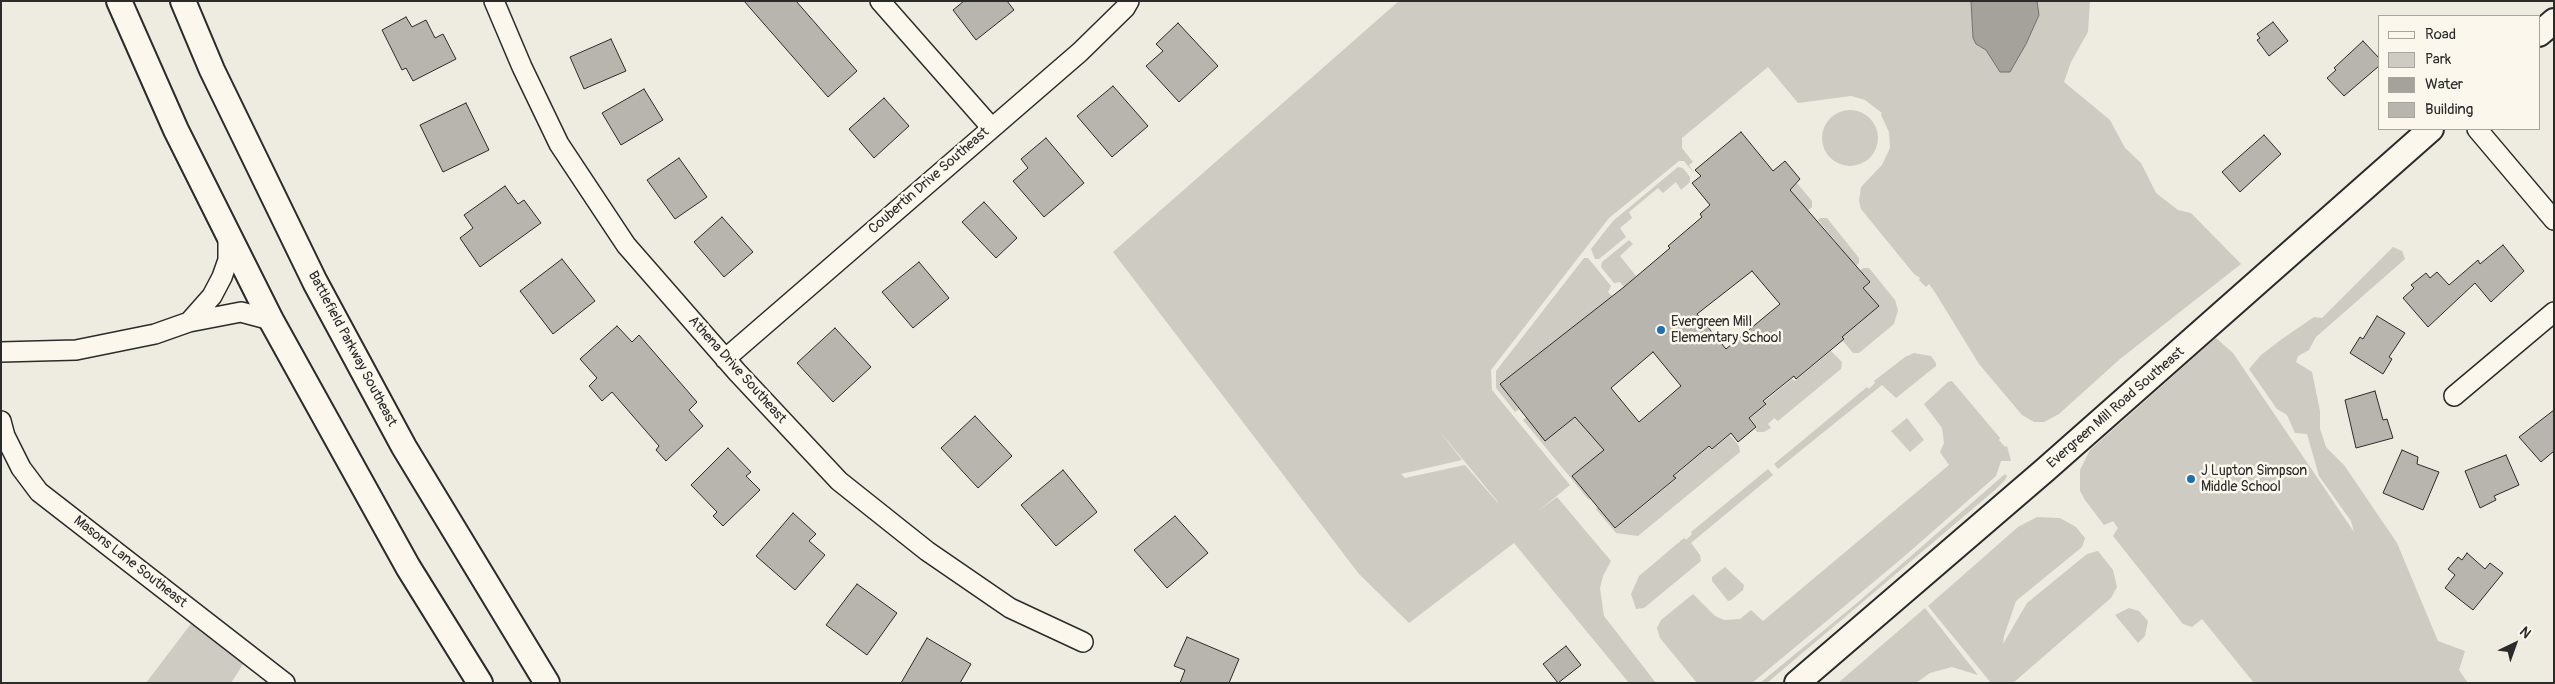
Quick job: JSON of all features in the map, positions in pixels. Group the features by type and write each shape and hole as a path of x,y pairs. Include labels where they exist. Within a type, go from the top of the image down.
{"main road":[{"path":"119,1 176,130 271,320 404,558 480,683"},
{"name":"Battlefield Parkway Southeast","path":"183,1 221,88 316,282 404,447 547,683"},
{"path":"2540,33 2554,21"},
{"name":"Evergreen Mill Road Southeast","path":"1796,683 2045,470 2430,130"}],"street":[{"name":"Athena Drive Southeast","path":"494,1 522,67 559,144 626,245 725,359 839,481 927,551 1010,608 1083,642"},
{"path":"880,1 991,127"},
{"name":"Coubertin Drive Southeast","path":"725,359 1080,52 1125,8 1129,1"},
{"path":"2478,130 2554,220"},
{"path":"189,322 212,296 222,277 228,260 228,235"},
{"path":"1,352 76,350 155,334 189,322 241,312 271,320"},
{"path":"2454,396 2554,312"},
{"name":"Masons Lane Southeast","path":"1,421 5,436 21,468 39,492 285,683"}],"green space":[{"name":"Evergreen Mill Elementary School","path":"1399,1 2090,1 2088,32 2071,62 2064,82 2110,120 2125,148 2141,163 2156,193 2178,210 2191,213 2241,264 2120,359 2059,414 2044,422 2034,422 2022,415 1979,364 1929,284 1926,287 1919,280 1920,278 1914,274 1861,209 1859,201 1861,187 1882,165 1890,148 1889,132 1881,115 1882,113 1865,100 1851,96 1798,103 1768,67 1682,138 1682,148 1693,162 1689,165 1694,173 1684,161 1679,161 1609,218 1491,370 1492,390 1570,485 1537,512 1557,497 1611,561 1603,576 1600,588 1604,616 1656,683 1629,683 1514,543 1409,623 1359,574 1113,252","holes":["1437,428 1498,502 1465,465 1405,478 1401,474 1462,460"]},
{"path":"1850,110 1861,112 1870,118 1876,127 1878,138 1876,149 1870,158 1861,164 1850,166 1839,164 1830,158 1824,149 1822,138 1824,127 1830,118 1839,112"},
{"path":"1678,167 1683,168 1690,177 1690,182 1681,190 1676,182 1663,193 1658,188 1629,212 1632,218 1620,228 1626,237 1599,259 1595,259 1591,249 1613,221"},
{"path":"1797,183 1812,201 1812,207 1807,211 1789,189"},
{"path":"1820,218 1827,218 1859,258 1859,263 1856,266 1818,220"},
{"path":"1629,240 1633,244 1620,256 1636,276 1624,287 1620,282 1614,283 1601,267 1602,262"},
{"name":"J Lupton Simpson Middle School","path":"2393,247 2402,251 2405,259 2316,337 2309,350 2298,356 2296,362 2312,372 2320,411 2320,429 2326,447 2344,465 2397,543 2438,641 2465,651 2459,670 2468,683 2254,683 2202,619 2192,627 2183,624 2113,536 2118,528 2113,521 2104,525 2085,500 2080,491 2080,470 2090,450 2216,338 2233,353 2354,532 2351,521 2319,476 2307,434 2295,433 2287,415 2277,409 2249,369 2261,355 2282,339 2314,317 2322,318"},
{"path":"1584,258 1588,258 1611,286 1608,292 1612,296 1500,384 1519,409 1515,412 1496,388 1496,371"},
{"path":"1863,268 1869,268 1895,300 1898,310 1894,324 1859,353 1853,353 1842,337 1879,306 1863,288 1870,282 1860,271"},
{"path":"1831,351 1842,362 1841,369 1778,421 1774,418 1768,424 1771,428 1764,432 1757,432 1755,429 1757,427 1750,418 1766,405 1764,402 1792,379 1795,381"},
{"path":"1914,353 1931,356 1936,366 1896,398 1882,385 1778,469 1774,464 1867,387 1869,389 1875,383 1874,381 1905,357"},
{"path":"1952,381 2000,438 1999,440 2005,447 2007,446 2011,461 2001,461 1996,476 1900,560 1752,683 1697,683 1660,638 1657,628 1661,620 1693,594 1715,616 1724,620 1740,619 1751,610 1763,621 1949,465 1940,452 1944,443 1942,428 1924,404 1948,382"},
{"path":"1526,417 1545,440 1575,417 1604,450 1572,476 1591,500 1588,499 1523,420"},
{"path":"1907,418 1924,440 1910,452 1891,431"},
{"path":"1730,435 1739,446 1740,452 1638,536 1616,533 1596,509 1597,507 1615,529 1676,479 1674,476 1709,447 1712,450"},
{"path":"1768,469 1773,475 1691,543 1700,555 1701,561 1644,608 1636,609 1631,594 1639,576 1684,538 1686,540 1692,534 1691,532"},
{"path":"2005,474 2007,476 2005,480 1995,490 1767,683 1760,683 1857,603"},
{"path":"2037,517 2060,518 2076,527 2085,538 2082,547 2016,601 2003,644 2027,603 2087,554 2098,551 2113,570 2117,587 2111,598 2013,683 1991,683 1928,606 2018,527"},
{"path":"1725,567 1744,585 1743,590 1728,601 1712,581 1712,577"},
{"path":"1925,608 1978,675 1952,667 1930,673 1916,683 1838,683"},
{"path":"2129,608 2139,611 2148,621 2145,636 2138,643 2115,615"},
{"path":"193,621 245,661 231,683 146,683"}],"water":[{"path":"1971,1 2037,1 2039,15 2026,44 2010,72 2000,72 1986,50 1976,44 1973,38"}],"building":[{"path":"744,1 796,1 857,71 828,97"},
{"path":"964,1 1007,1 1014,10 976,40 953,10"},
{"path":"406,17 412,27 426,20 435,38 443,34 456,59 413,81 406,68 402,70 382,30"},
{"path":"2273,22 2288,41 2269,56 2257,40 2260,38 2257,34"},
{"path":"1178,23 1218,66 1179,102 1146,66 1163,51 1156,44"},
{"path":"611,39 626,71 584,89 570,57"},
{"path":"2363,41 2378,57 2378,67 2344,96 2327,78 2336,70 2334,68"},
{"path":"1113,86 1148,126 1112,157 1077,116"},
{"path":"644,89 663,120 621,145 602,113"},
{"path":"884,98 909,126 874,158 849,129"},
{"path":"466,103 489,150 443,172 420,125"},
{"path":"1741,132 1773,171 1785,161 1800,179 1790,190 1870,282 1863,288 1879,306 1842,337 1844,339 1796,379 1794,376 1763,401 1766,404 1749,418 1756,427 1738,442 1731,433 1712,449 1709,446 1673,476 1676,478 1615,528 1572,476 1604,450 1575,417 1545,441 1500,384 1624,287 1670,248 1668,246 1702,217 1700,214 1710,205 1692,183 1701,176 1695,170","holes":["1752,271 1780,304 1726,349 1697,314","1653,352 1681,386 1639,422 1611,388"]},
{"path":"2264,135 2281,154 2240,192 2222,172"},
{"path":"1046,138 1084,183 1044,217 1013,181 1028,168 1021,159"},
{"path":"679,158 707,197 675,219 647,180"},
{"path":"505,186 518,204 524,200 541,223 480,267 460,238 473,228 464,215"},
{"path":"984,202 1017,238 996,258 962,222"},
{"path":"722,217 753,252 724,277 694,242"},
{"path":"2503,245 2524,271 2491,302 2475,283 2428,327 2403,298 2414,288 2411,285 2426,273 2430,278 2437,272 2449,285 2478,260 2480,264"},
{"path":"562,259 595,301 553,334 520,291"},
{"path":"919,262 949,298 913,328 882,292"},
{"path":"2377,316 2405,333 2389,357 2392,359 2383,374 2350,353 2360,337 2363,339"},
{"path":"617,326 632,342 639,335 697,402 689,410 703,426 666,461 656,450 659,446 612,392 602,401 589,386 597,378 580,359"},
{"path":"835,328 871,367 833,402 797,363"},
{"path":"2375,391 2383,420 2387,419 2393,438 2356,448 2345,400"},
{"path":"2554,410 2554,451 2541,462 2519,437"},
{"path":"975,416 1012,456 978,488 941,448"},
{"path":"728,448 751,472 746,476 760,490 723,526 713,516 717,512 691,485"},
{"path":"2402,450 2418,457 2417,464 2439,472 2423,510 2383,493"},
{"path":"2506,455 2519,485 2494,496 2496,500 2480,508 2465,471"},
{"path":"1063,470 1097,512 1056,546 1021,505"},
{"path":"793,513 816,534 809,541 825,555 795,590 756,556"},
{"path":"1175,516 1208,553 1167,588 1134,550"},
{"path":"2467,553 2485,569 2490,563 2503,573 2473,610 2445,588 2455,575 2448,569 2458,557 2462,560"},
{"path":"857,584 897,613 867,655 826,625"},
{"path":"1187,637 1239,659 1229,683 1180,683 1185,670 1174,666"},
{"path":"927,638 971,664 960,683 901,683"},
{"path":"1566,646 1581,665 1558,683 1543,664"}],"place":[{"name":"Evergreen Mill Elementary School","path":"1661,330"},
{"name":"J Lupton Simpson Middle School","path":"2191,479"}]}
